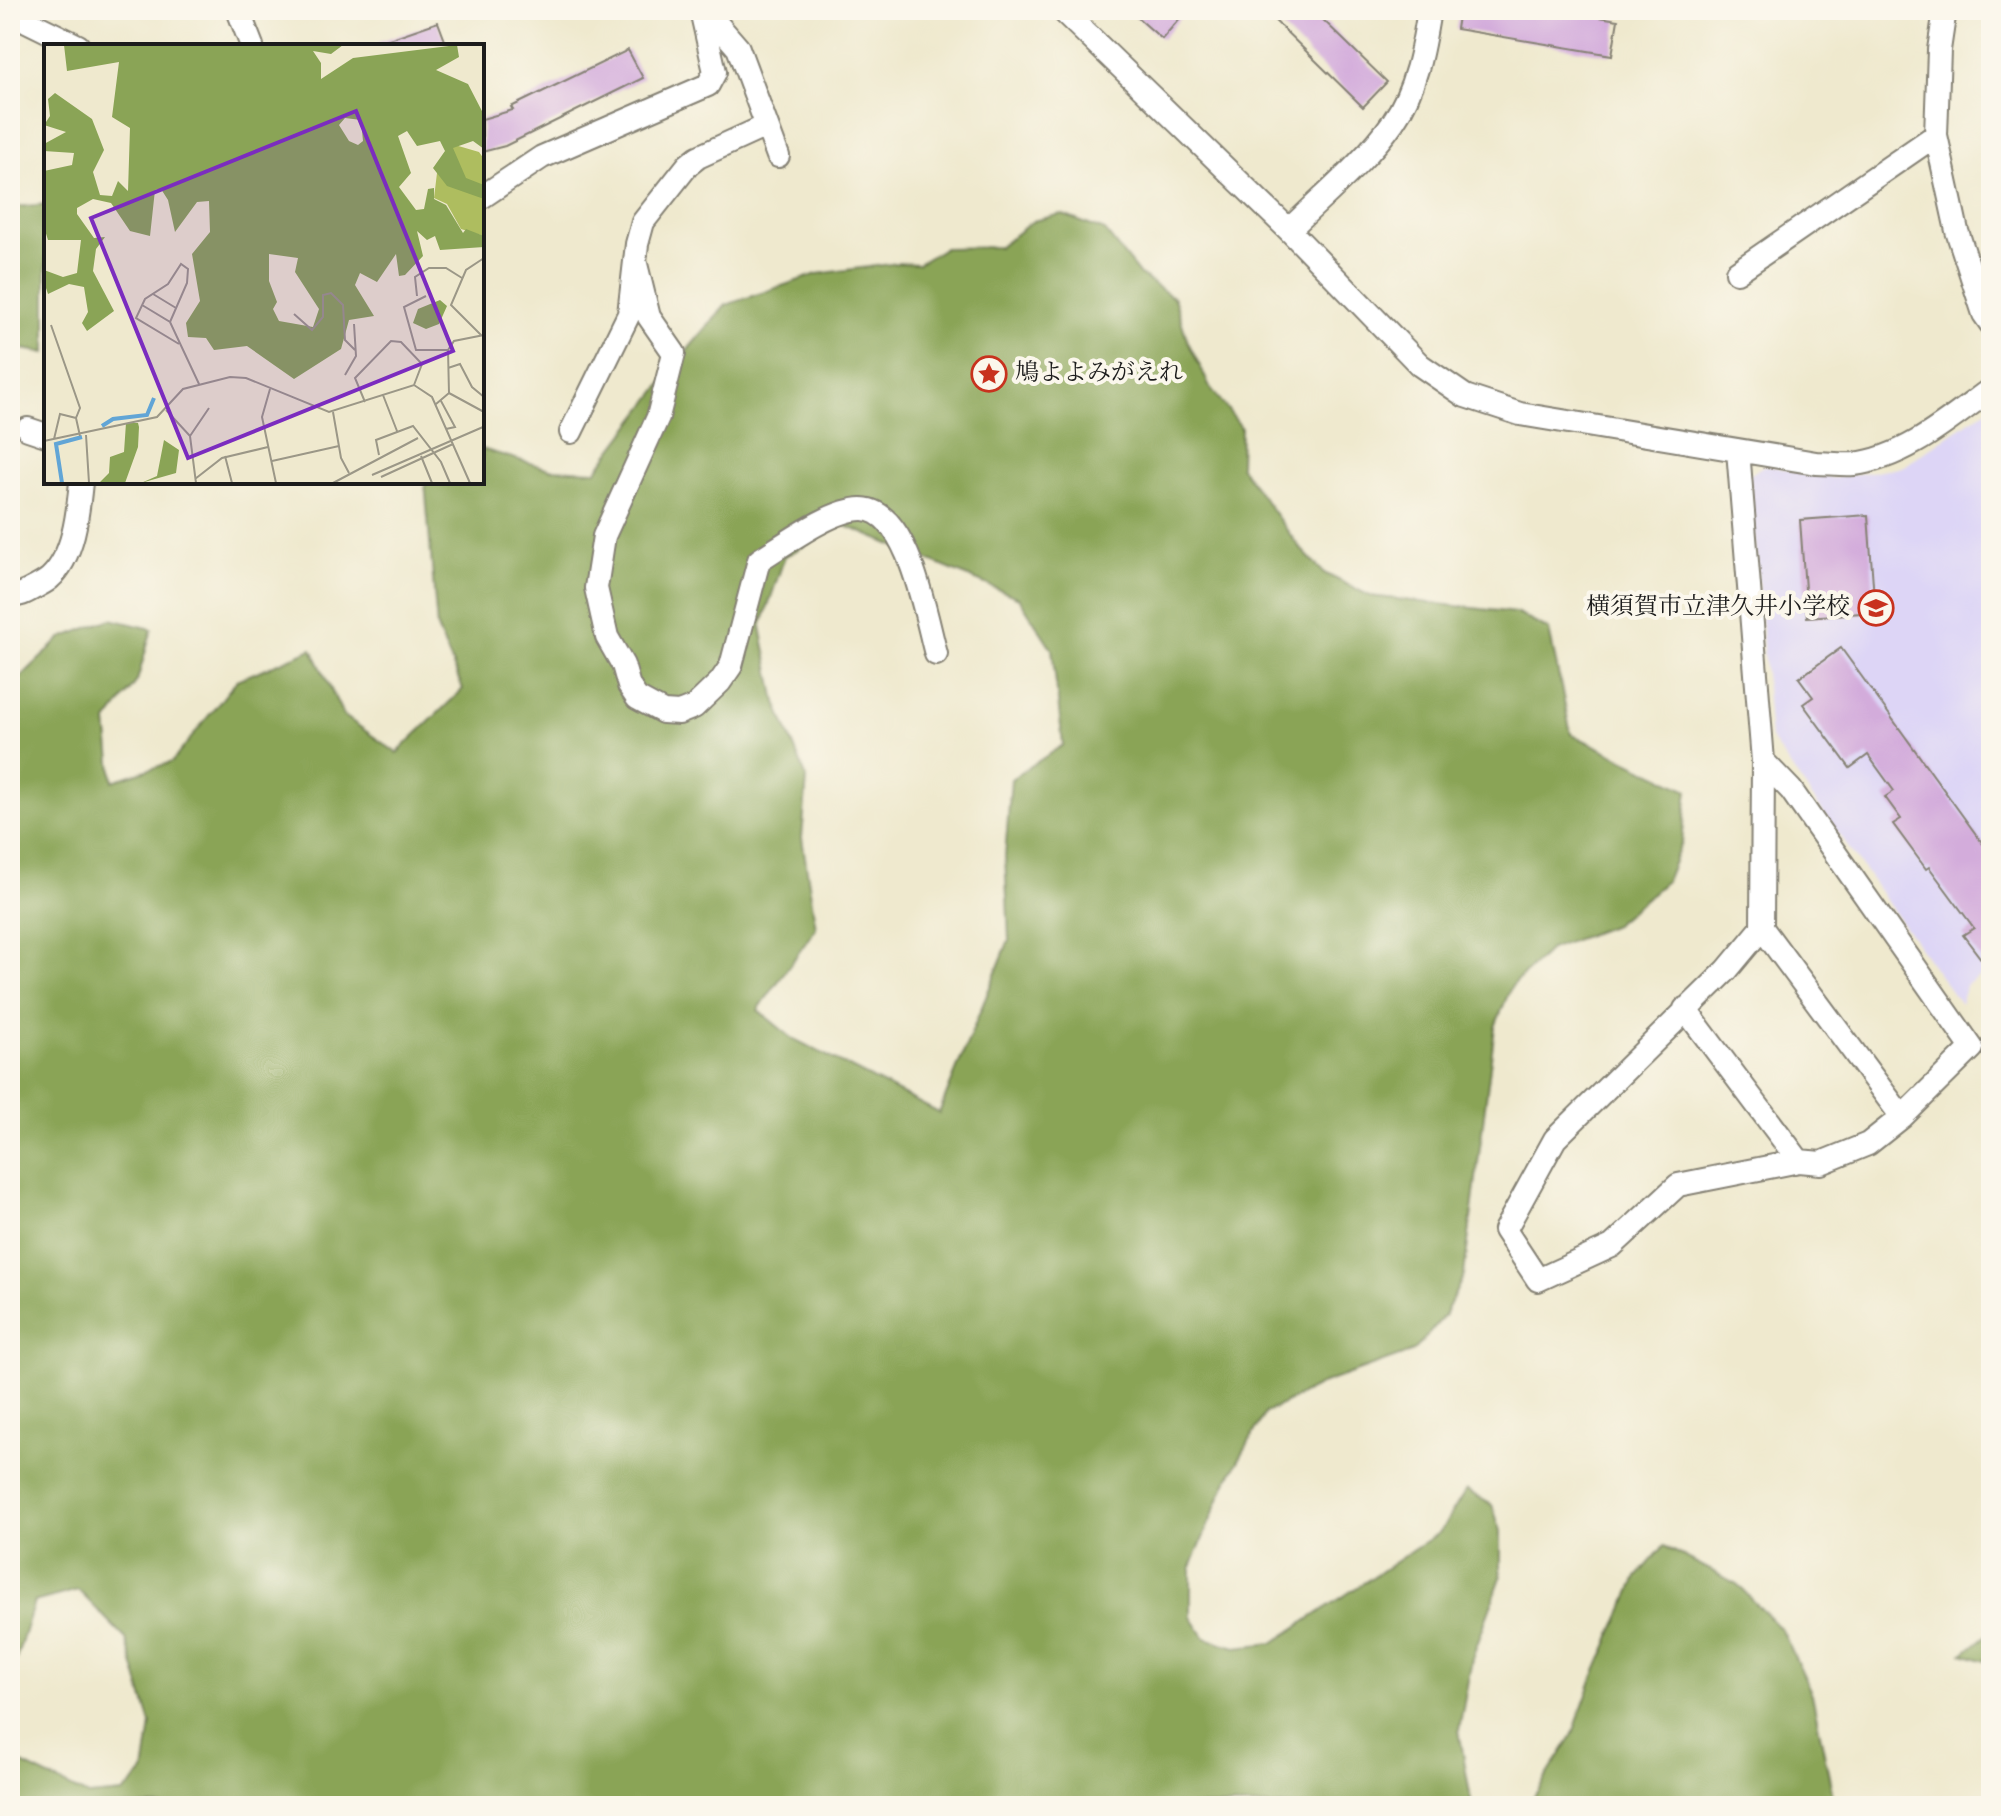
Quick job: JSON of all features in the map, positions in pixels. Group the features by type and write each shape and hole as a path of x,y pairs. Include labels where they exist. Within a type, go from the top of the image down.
{"street":[{"path":"238,10 251,44"},
{"path":"703,10 738,48 778,156"},
{"path":"484,196 542,157 708,85 715,72 703,10"},
{"path":"1062,10 1289,230 1420,365 1465,396 1493,408 1816,463 1853,464 1885,457 1917,442 1991,389"},
{"path":"1289,230 1377,143 1394,121 1416,73 1429,10"},
{"path":"1945,10 1939,50 1936,135 1957,231 1984,314 1991,324"},
{"path":"23,20 74,44"},
{"path":"571,432 629,314 643,222 688,165 698,157 766,126"},
{"path":"1737,272 1936,135"},
{"path":"636,264 649,317 674,353 658,417 604,536 596,588 607,637 637,698 663,712 679,713 694,707 720,682 731,666 759,560 826,518 862,509 880,514 904,543 936,654"},
{"path":"1738,450 1763,761 1762,928 1902,1117"},
{"path":"10,595 18,596 50,578 61,563 71,539 81,484"},
{"path":"1762,928 1727,970 1555,1139 1505,1230 1538,1280 1612,1246 1678,1185 1799,1161 1821,1163 1868,1144 1902,1117 1972,1048 1791,790 1763,761"},
{"path":"1685,1009 1799,1161"}],"shaded area":[{"name":"横須賀市立津久井小学校","path":"1991,407 1991,969 1966,985 1960,1004 1770,738 1750,475 1764,465 1833,478 1902,467"}],"green space":[{"path":"44,204 44,353 10,347 10,234 16,207"},
{"path":"1061,214 1105,231 1140,275 1174,298 1188,342 1210,387 1241,427 1240,466 1300,548 1324,573 1370,596 1516,613 1549,630 1571,734 1688,790 1682,842 1666,881 1614,925 1550,949 1511,987 1495,1027 1464,1275 1444,1316 1414,1351 1324,1383 1265,1413 1225,1485 1191,1567 1191,1617 1205,1638 1236,1647 1273,1643 1440,1532 1466,1490 1492,1505 1501,1531 1501,1577 1472,1659 1459,1730 1472,1806 10,1806 10,1758 88,1796 123,1793 144,1772 151,1724 126,1639 78,1590 34,1602 10,1679 10,681 19,679 61,638 111,619 152,629 137,681 107,722 113,781 172,762 237,680 312,649 343,715 397,753 463,689 437,628 425,484 484,484 484,450 550,469 596,471 690,347 726,305 817,274 898,263 918,264 944,248 999,247 1033,221","holes":["844,525 1019,598 1052,649 1063,745 1011,779 1005,856 1009,940 939,1113 792,1038 758,1010 816,928 802,838 807,779 776,702 761,627 785,556"]},
{"path":"1664,1546 1737,1584 1782,1630 1812,1694 1835,1806 1528,1806 1572,1736 1592,1680 1637,1577"},
{"path":"1991,1631 1991,1663 1963,1654"}],"building":[{"path":"1129,10 1187,10 1162,39"},
{"path":"1264,10 1313,10 1387,82 1363,107"},
{"path":"1459,10 1556,10 1618,20 1612,55 1456,29"},
{"path":"438,22 446,44 377,44"},
{"path":"628,50 643,78 505,146 484,151 484,118 513,110 511,107"},
{"path":"1868,515 1875,612 1807,617 1800,520"},
{"path":"1841,648 1991,855 1991,953 1982,960 1963,935 1974,928 1893,824 1901,819 1885,797 1894,791 1868,755 1850,768 1803,704 1813,697 1799,678"}],"place":[{"name":"鳩よよみがえれ","path":"989,374"},
{"name":"横須賀市立津久井小学校","path":"1876,608"}]}
